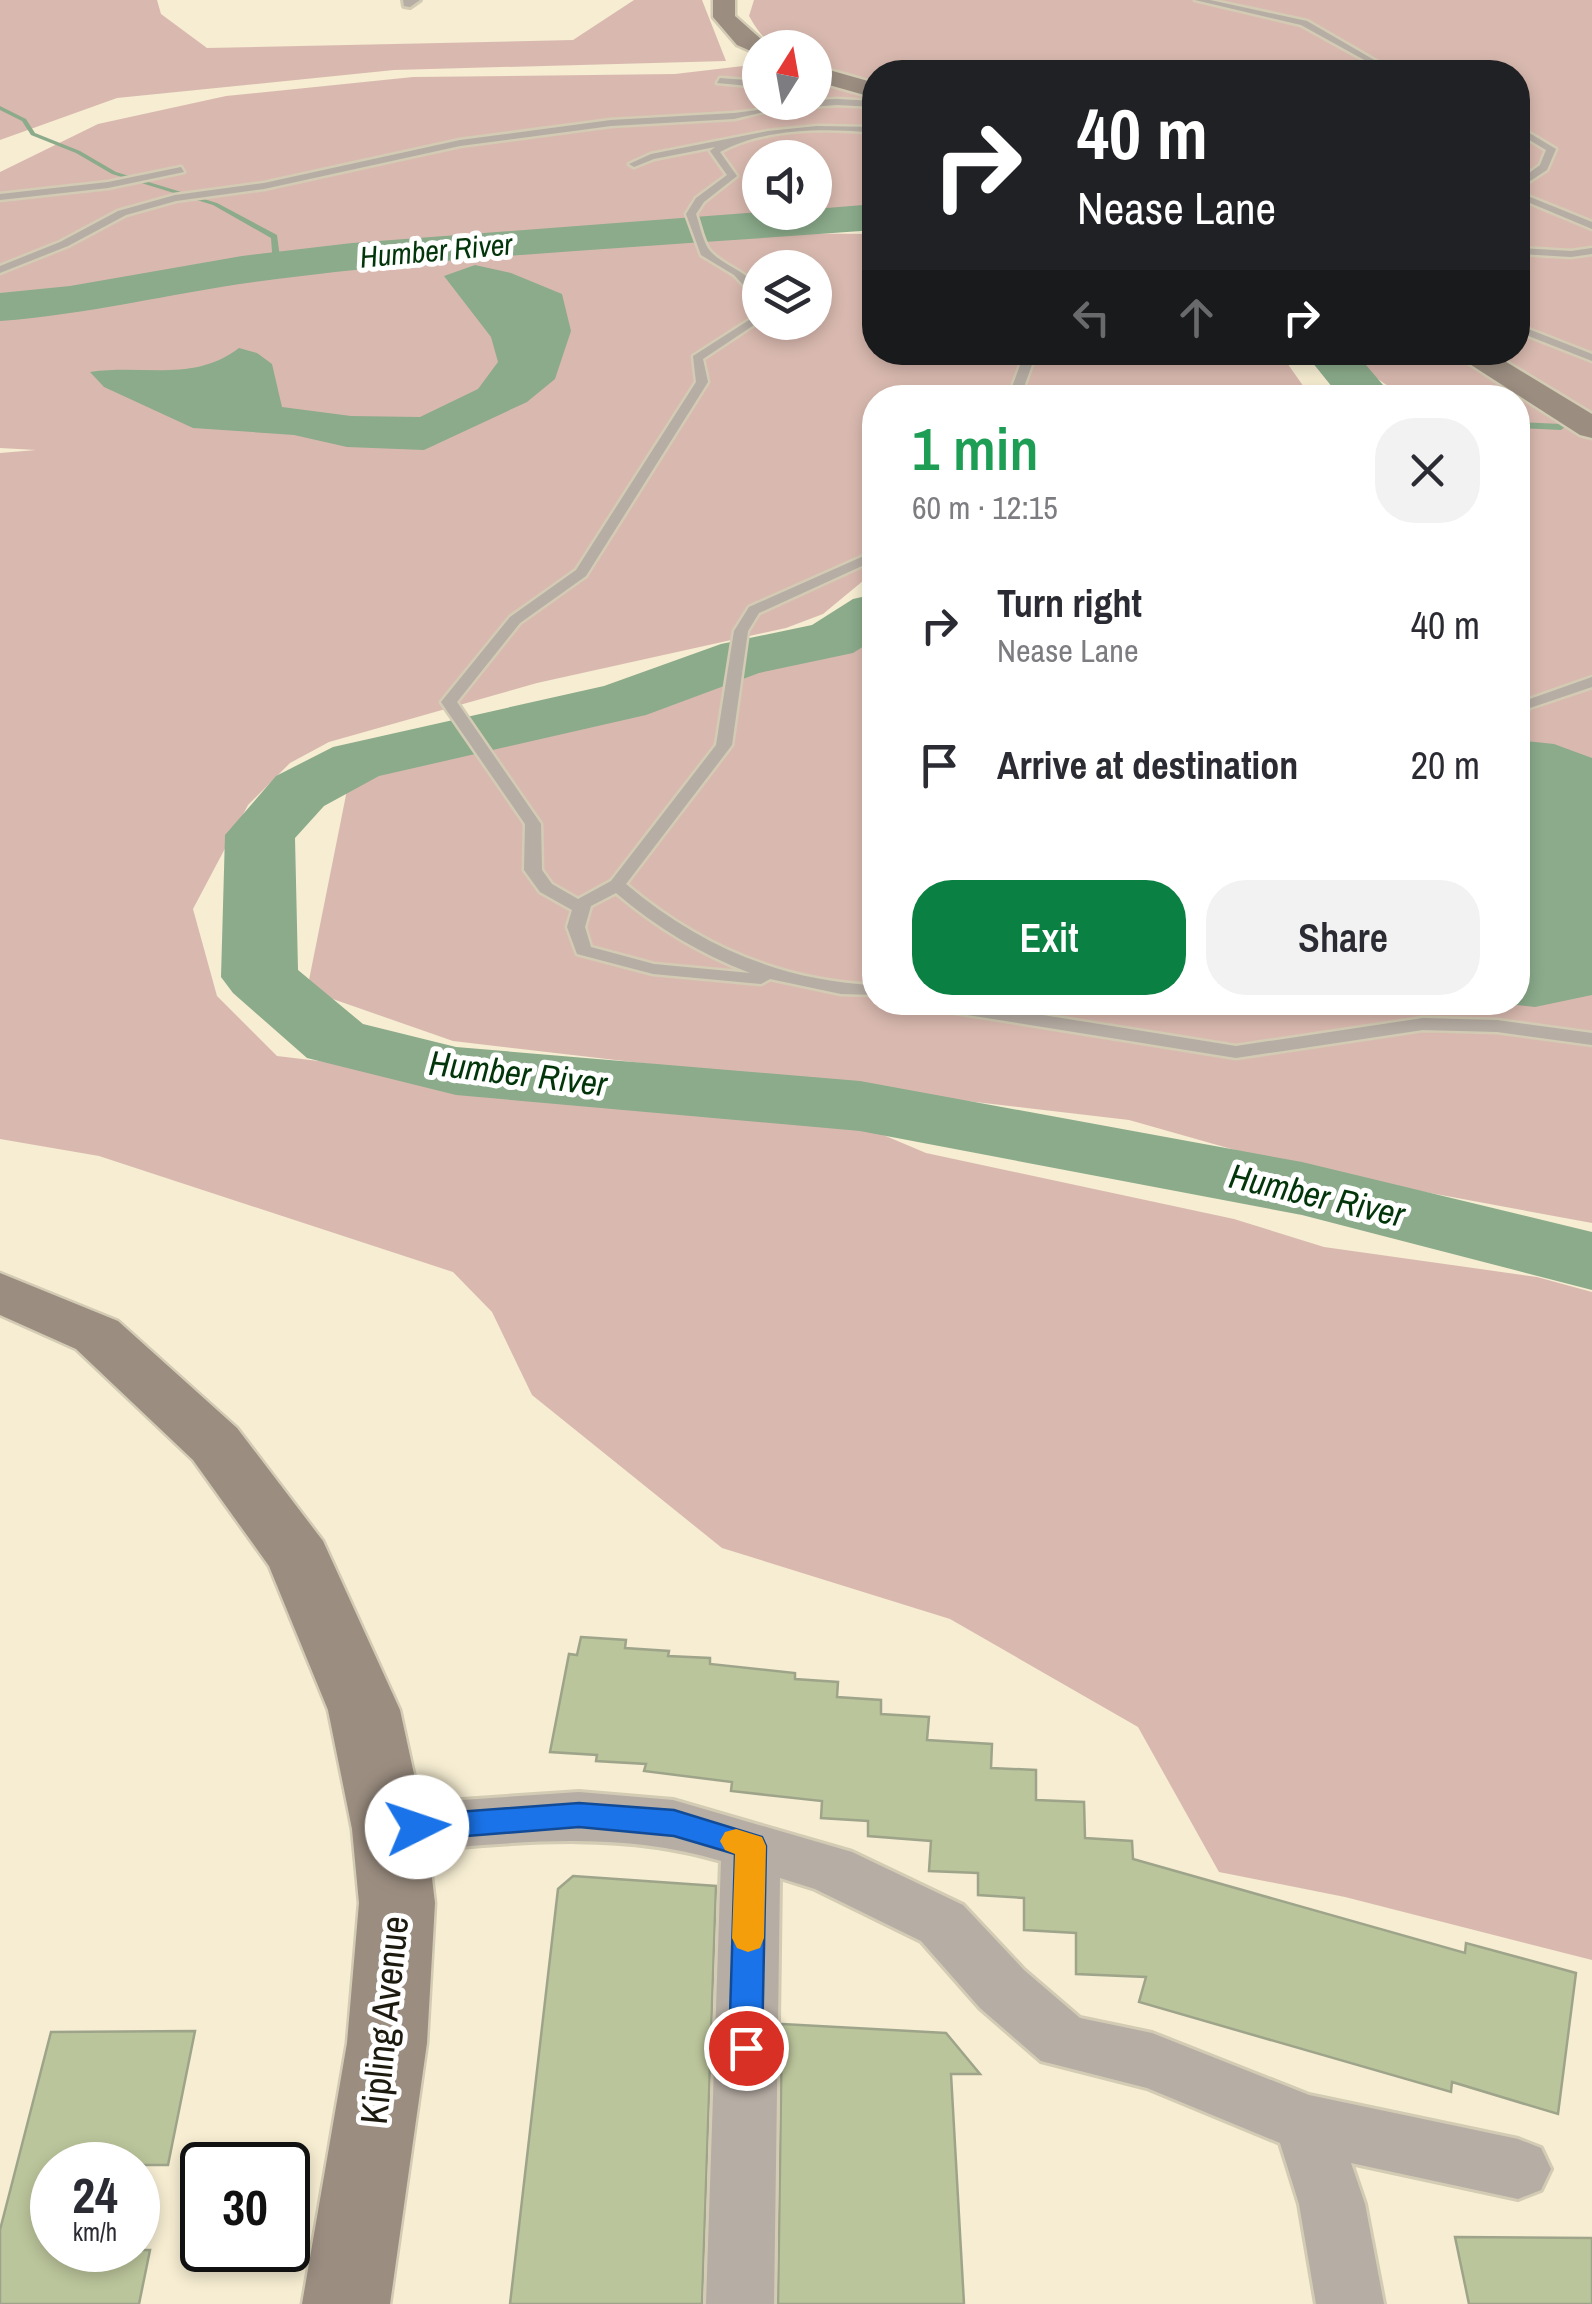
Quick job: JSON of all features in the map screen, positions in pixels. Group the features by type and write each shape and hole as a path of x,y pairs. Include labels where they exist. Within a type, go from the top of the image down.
{"street":[{"path":"724,0 724,17 742,36"},
{"path":"832,78 862,87"},
{"path":"1488,365 1521,385"},
{"path":"1530,390 1592,428"},
{"name":"Kipling Avenue","path":"0,1292 97,1335 215,1444 299,1558 364,1710 389,1829 397,1904 388,2042 346,2304"},
{"path":"389,1829 579,1815 674,1823 831,1869 942,1923 1002,1989 1063,2042 1152,2062 1306,2124 1518,2169"},
{"path":"740,2304 751,1846"},
{"path":"1306,2124 1332,2204 1350,2304"}],"lane":[{"path":"1199,0 1304,23 1370,60"},
{"path":"720,81 742,83"},
{"path":"832,102 862,103"},
{"path":"0,270 64,244 122,213 176,198 264,186 460,143 626,122 742,114"},
{"path":"548,118 626,122"},
{"path":"634,164 708,144 829,126 862,127"},
{"path":"1530,136 1551,149 1551,161 1530,178"},
{"path":"738,141 715,151 732,176 700,200 691,214 705,253 742,279"},
{"path":"0,197 182,170"},
{"path":"1530,201 1592,226"},
{"path":"1530,252 1571,254 1592,250"},
{"path":"582,908 546,888 532,870 533,824 449,702 514,620 580,573 702,382 698,358 742,328"},
{"path":"1530,333 1592,358"},
{"path":"862,561 754,610 741,631 724,745 617,884 583,902 576,926 583,950 610,960 653,969 862,991"},
{"path":"1530,704 1592,682"},
{"path":"617,884 640,907 733,960 798,983"},
{"path":"1005,1015 1236,1052 1424,1024 1497,1026 1592,1039"}],"shaded area":[{"path":"0,0 157,0 161,14 207,48 573,40 634,0 702,0 726,61 394,70 117,98 0,140"},
{"path":"754,0 1592,0 1592,1223 1306,1170 1129,1120 453,1041 307,990 347,790 392,754 689,681 790,666 862,644 862,1015 1530,1015 1530,385 1387,385 1356,365 1530,365 1530,60 862,60 862,212 832,213 832,140 742,140 742,216 375,247 0,297 0,172 98,124 226,96 413,77 675,74 742,66 742,120 832,120 832,30 759,30 749,16"},
{"path":"862,234 862,365 1288,365 1303,385 862,385 862,582 823,614 786,628 537,683 329,742 290,763 248,805 193,909 217,996 277,1056 862,1126 926,1153 1234,1219 1324,1247 1537,1277 1592,1292 1592,1960 1345,1897 1219,1872 1138,1727 950,1619 722,1548 532,1395 492,1312 453,1272 99,1156 0,1139 0,453 36,450 0,448 0,311 132,298 176,288 636,237"},
{"path":"475,265 511,273 562,294 571,331 555,379 527,402 424,450 347,447 294,435 193,428 104,387 90,372 186,369 222,359 239,348 257,353 272,364 282,407 351,416 420,417 478,389 498,362 491,337 444,276"},
{"path":"1530,741 1554,744 1592,758 1592,995 1530,1006"}],"building":[{"path":"581,1637 626,1640 625,1648 669,1651 668,1656 710,1658 710,1664 795,1673 795,1679 838,1682 837,1697 881,1700 881,1714 929,1717 927,1740 992,1744 991,1768 1036,1770 1036,1800 1084,1802 1085,1838 1132,1841 1133,1859 1465,1953 1466,1943 1576,1973 1558,2114 1452,2082 1451,2092 1139,2002 1146,1977 1076,1974 1076,1933 1024,1930 1024,1898 978,1895 978,1873 929,1871 931,1841 868,1836 868,1821 821,1818 822,1801 731,1791 732,1782 644,1771 646,1764 596,1761 597,1755 550,1752 569,1654 577,1655"},
{"path":"573,1876 716,1886 702,2304 510,2304 558,1889"},
{"path":"782,2024 946,2033 980,2074 951,2074 964,2304 778,2304"},
{"path":"195,2031 168,2165 160,2165 160,2142 30,2142 30,2272 146,2272 139,2304 0,2304 0,2230 51,2032"},
{"path":"1455,2237 1592,2238 1592,2304 1469,2304"}],"waterway":[{"path":"0,108 24,120 33,134 78,152 114,173 215,204 274,237 277,265"},
{"name":"Humber River","path":"0,307 352,257 862,218"},
{"name":"Humber River","path":"1340,365 1357,385"},
{"path":"1530,426 1561,427"},
{"name":"Humber River","path":"862,620 831,640 743,657 623,701 357,761 300,791 260,835 260,977 335,1041 456,1071 860,1106 1302,1189 1592,1261"}],"slow traffic":[{"path":"736,1841 751,1846 748,1938"}],"route":[{"path":"417,1827 579,1815 674,1823 751,1846 746,2048"}]}
